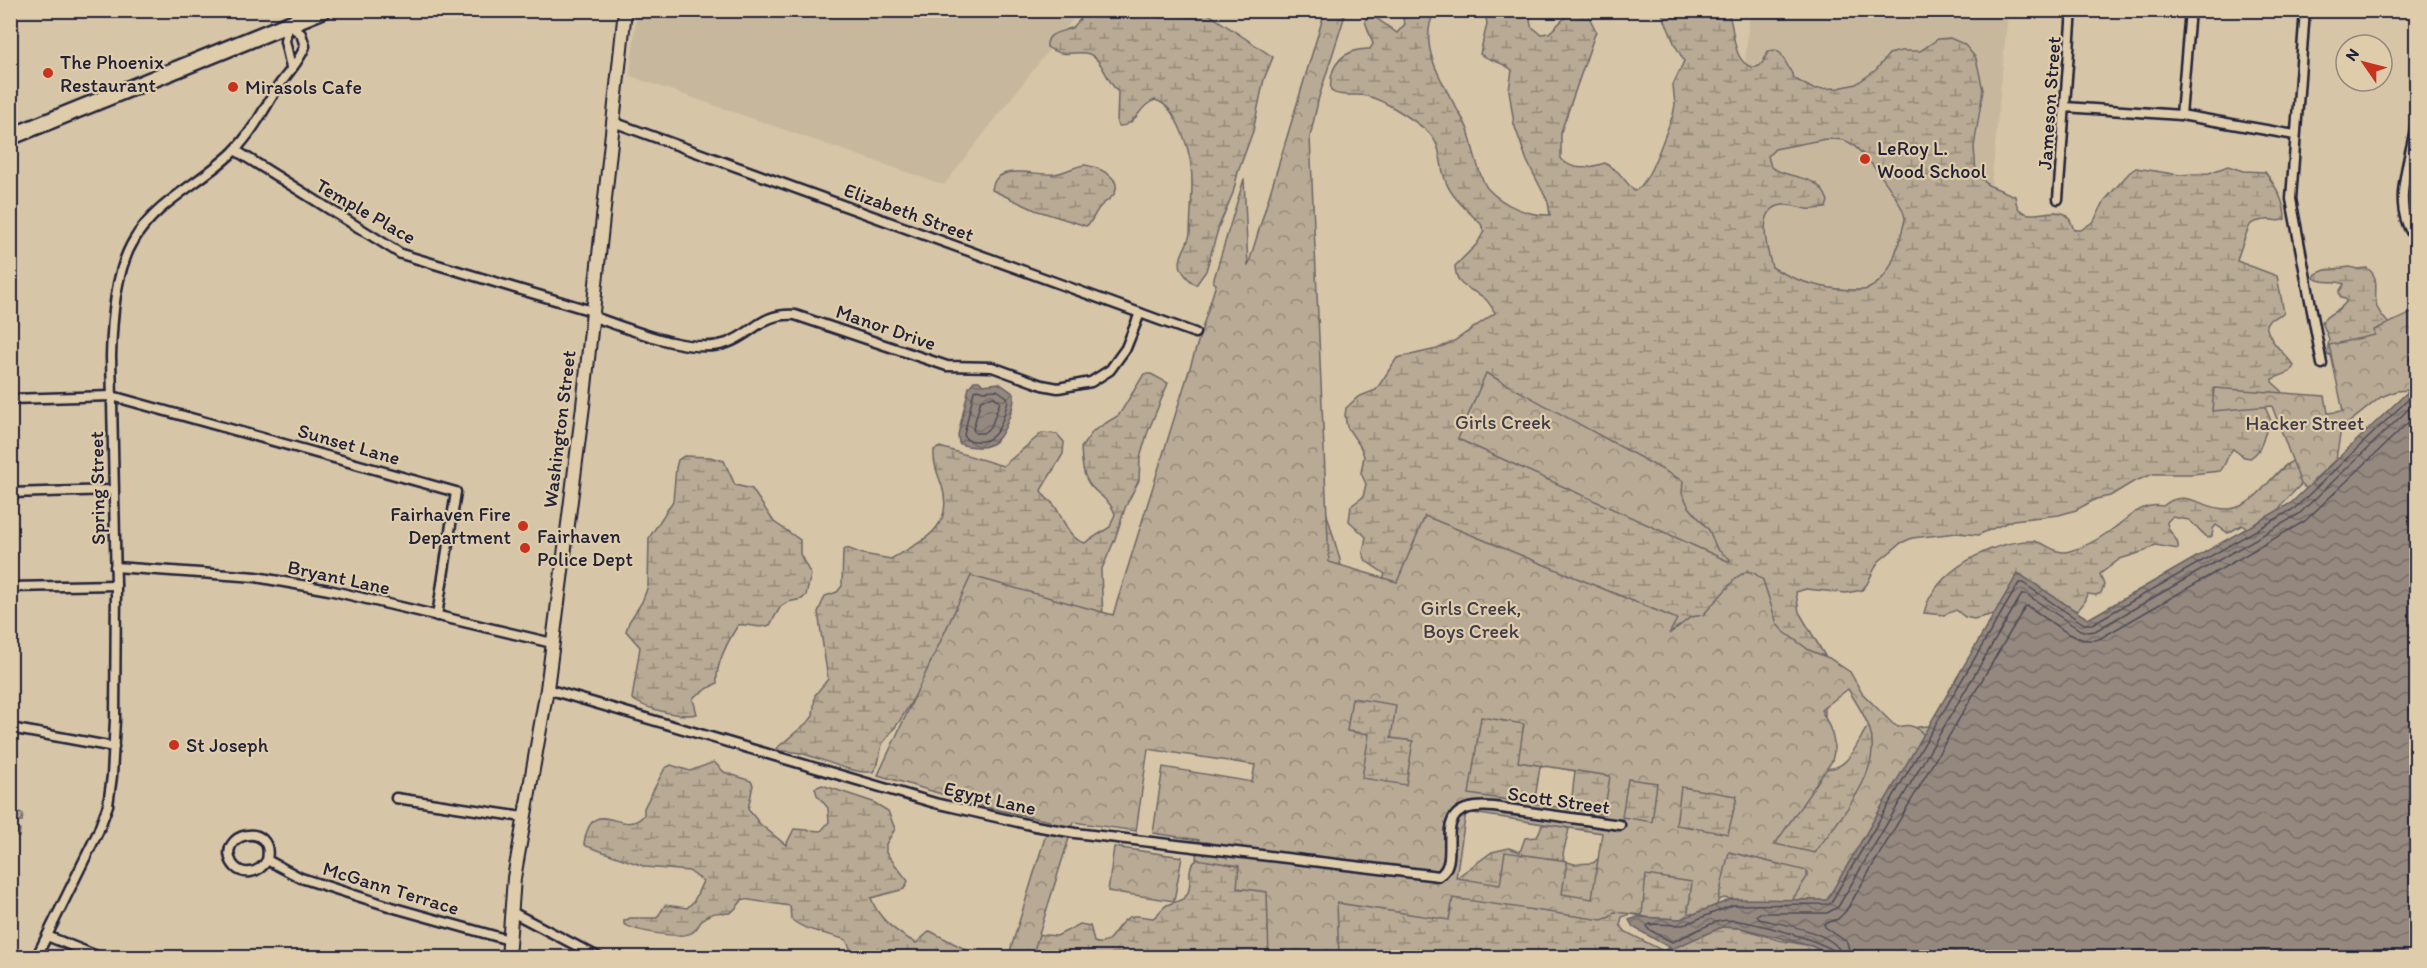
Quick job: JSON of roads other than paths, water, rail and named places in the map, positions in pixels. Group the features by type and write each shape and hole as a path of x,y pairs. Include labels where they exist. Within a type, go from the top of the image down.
{"highway":[{"path":"10,137 288,24 305,14 323,10"}],"main road":[{"name":"Washington Street","path":"508,957 510,911 523,817 547,689 583,406 625,10"}],"street":[{"name":"Jameson Street","path":"2058,199 2072,10"},
{"path":"2181,115 2190,10"},
{"path":"2306,10 2291,199 2322,364"},
{"path":"288,24 285,42 291,67"},
{"name":"Spring Street","path":"36,957 103,818 111,791 114,747 116,585 112,490 112,334 122,270 133,240 163,208 235,150 300,57 305,46 301,34 288,24"},
{"path":"2065,107 2181,115 2295,135"},
{"name":"Elizabeth Street","path":"613,122 1195,333"},
{"path":"2416,122 2402,206 2404,220 2416,239"},
{"name":"Temple Place","path":"235,150 401,254 592,314"},
{"name":"Manor Drive","path":"592,314 678,343 706,346 728,343 766,319 779,315 795,315 947,366 992,368 1058,388 1083,385 1097,380 1110,370 1126,348 1140,313"},
{"path":"10,399 112,396"},
{"name":"Sunset Lane","path":"112,396 456,492 437,616"},
{"path":"10,493 112,490"},
{"name":"Bryant Lane","path":"115,567 256,577 329,590 552,643"},
{"path":"10,587 116,585"},
{"name":"Egypt Lane","path":"547,689 925,800 1035,826 1439,876"},
{"path":"10,728 114,747"},
{"path":"396,798 523,817"},
{"name":"Scott Street","path":"1439,876 1447,868 1452,824 1457,814 1466,807 1476,805 1494,807 1620,825"},
{"path":"248,834 260,838 267,848 267,860 264,866 253,872 241,871 230,856 232,844 248,834"},
{"name":"McGann Terrace","path":"267,860 301,878 398,909 509,940"},
{"path":"510,911 600,957"},
{"path":"47,936 102,957"}],"water":[{"path":"974,381 979,381 983,385 999,383 1014,394 1007,424 998,439 984,447 959,443 958,435 969,387"},
{"path":"2416,384 2416,957 1833,958 1812,946 1741,928 1722,927 1672,949 1633,927 1629,920 1638,917 1681,919 1732,899 1827,900 2018,573 2088,619 2291,503"}],"place":[{"name":"The Phoenix Restaurant","path":"48,73"},
{"name":"Mirasols Cafe","path":"233,87"},
{"name":"LeRoy L. Wood School","path":"1865,159"},
{"name":"Fairhaven Fire Department","path":"523,526"},
{"name":"Fairhaven Police Dept","path":"525,548"},
{"name":"St Joseph","path":"174,745"}],"park label":[{"name":"Girls Creek","path":"1503,422"},
{"name":"Hacker Street","path":"2305,423"},
{"name":"Girls Creek, Boys Creek","path":"1471,620"}]}
